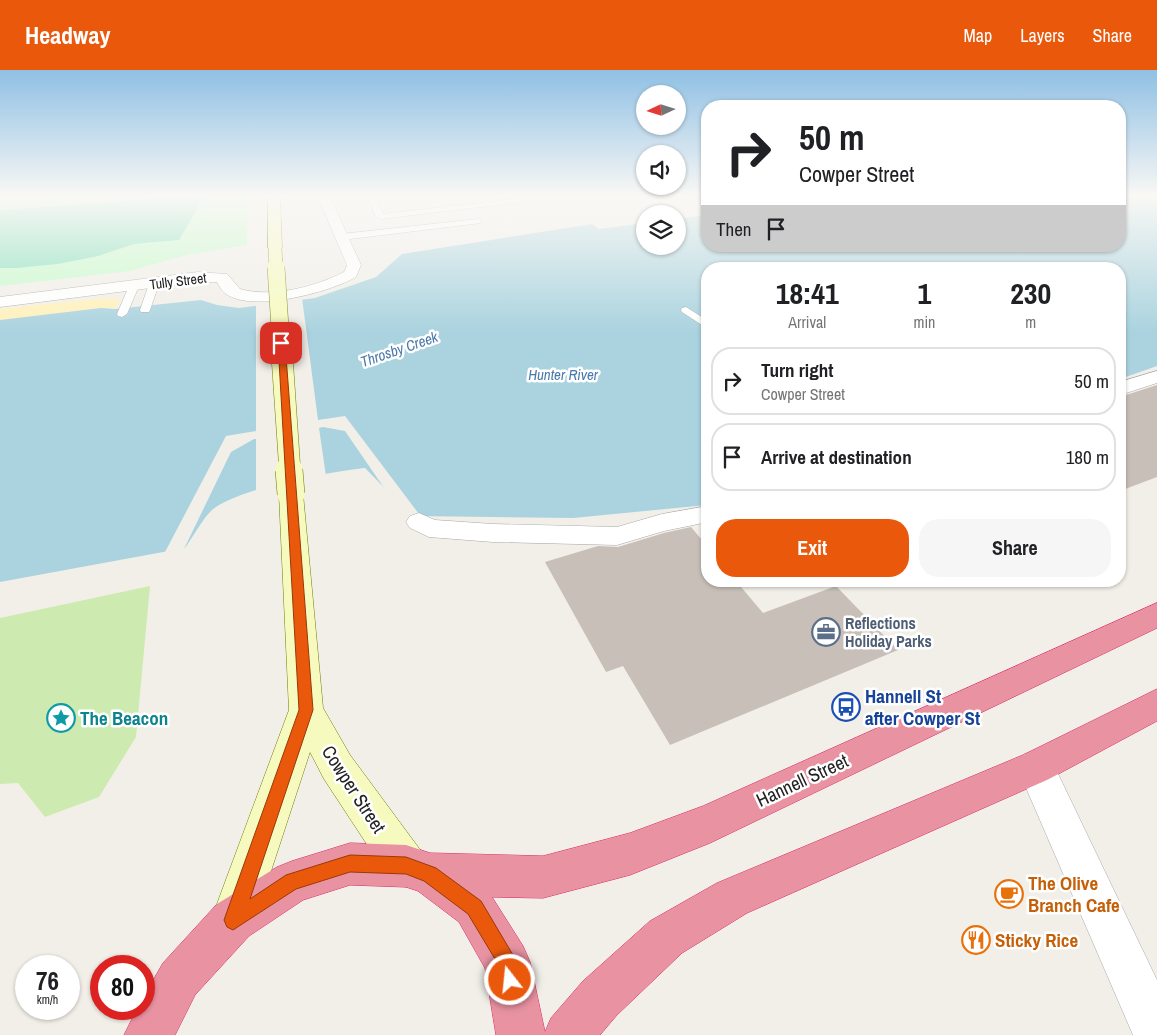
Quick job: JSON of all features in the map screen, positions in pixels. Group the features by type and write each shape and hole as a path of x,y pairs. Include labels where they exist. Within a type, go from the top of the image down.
{"highway":[{"name":"Hannell Street","path":"179,979 233,920 292,882 350,864 542,877 630,854 710,823 1157,615"},
{"path":"568,1035 600,998 666,937 725,903 1036,767 1157,704"},
{"path":"418,870 474,908 507,962 521,1035"},
{"path":"128,1035 179,979"},
{"path":"149,1035 179,979"}],"main road":[{"name":"Cowper Street","path":"233,920 306,710 275,242"},
{"name":"Cowper Street","path":"306,710 337,767 418,870"}],"street":[{"name":"Tully Street","path":"0,302 198,277 222,277 229,289 235,293 257,296 328,285 351,274 354,265 344,242"},
{"path":"1126,387 1157,377"},
{"path":"419,522 429,528 493,533 617,536 662,523 701,515"},
{"path":"1036,767 1157,1034"}],"lane":[{"path":"145,310 154,284"},
{"path":"122,314 134,286"},
{"path":"686,310 701,321"}],"green space":[{"path":"0,242 247,242 247,245 187,255 130,271 0,286"},
{"path":"0,242 156,242 134,244 98,256 58,264 0,268"},
{"path":"150,586 136,737 99,797 45,817 18,783 0,784 0,618"}],"sand":[{"path":"102,298 121,299 115,309 101,308 0,320 0,309"}],"water":[{"name":"Hunter River","path":"478,242 636,242 636,255 686,255 686,242 701,242 701,252 1126,252 1126,242 1157,242 1157,366 1126,377 1126,262 701,262 701,506 573,518 412,516 365,468 285,482 225,502 209,513 185,548 0,582 0,320 101,308 115,309 201,300 217,305 239,308 315,298 376,277 402,254"}],"pier":[{"path":"302,298 318,420 345,416 422,518 411,518 391,498 345,431 323,427 319,428 326,476 256,493 256,439 254,439 231,452 183,551 164,554 226,436 256,431 256,304"}],"building":[{"path":"1157,385 1157,477 1126,489 1126,395"},
{"path":"691,527 701,539 701,587 741,587 763,613 837,587 898,650 670,745 623,666 606,672 545,562 598,546 618,547"}],"place":[{"name":"Reflections Holiday Parks","path":"826,632"},
{"name":"Hannell St after Cowper St","path":"846,707"},
{"name":"The Beacon","path":"61,718"},
{"name":"The Olive Branch Cafe","path":"1009,894"},
{"name":"Sticky Rice","path":"976,940"}],"route":[{"path":"281,343 306,710 233,920 292,882 350,864 406,866 430,874 474,908 507,962 510,980"}],"water label":[{"name":"Throsby Creek","path":"399,349"}]}
